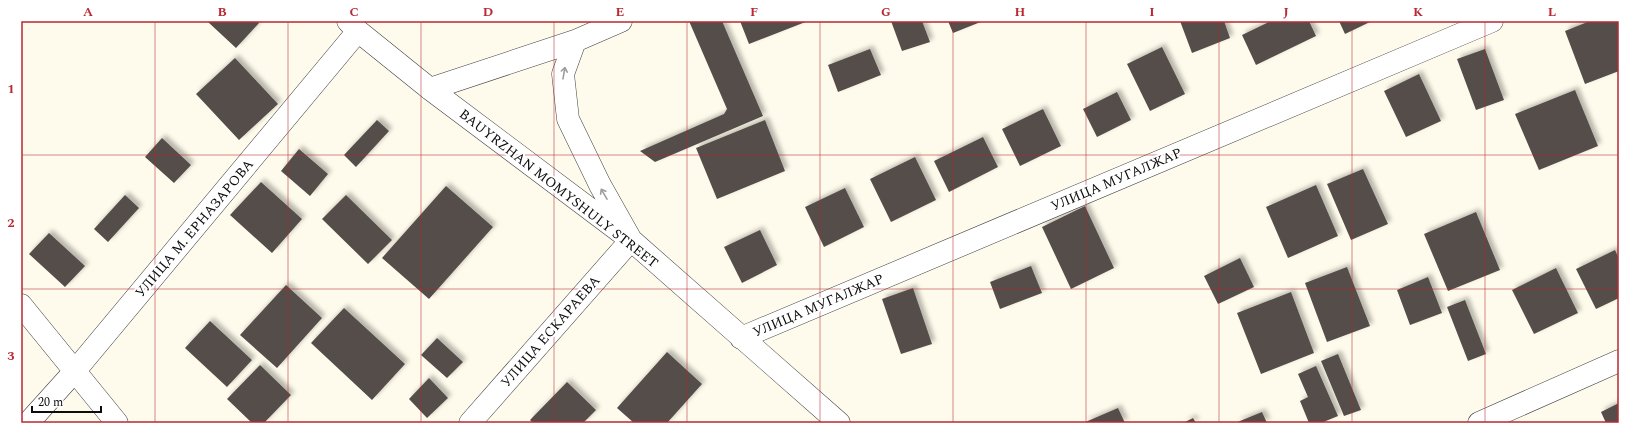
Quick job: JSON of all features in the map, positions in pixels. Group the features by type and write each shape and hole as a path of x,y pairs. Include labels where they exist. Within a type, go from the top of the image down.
{"street":[{"path":"430,89 575,41 621,21"},
{"name":"УЛИЦА МУГАЛЖАР","path":"741,338 1492,21"},
{"name":"BAUYRZHAN MOMYSHULY STREET","path":"353,26 430,89 631,240 839,423"},
{"name":"УЛИЦА М. ЕРНАЗАРОВА","path":"28,423 74,372 353,26"},
{"path":"575,41 562,74 568,119 600,186 631,240"},
{"name":"УЛИЦА ЕСКАРАЕВА","path":"470,423 631,240"},
{"path":"21,306 116,423"},
{"path":"1479,423 1619,360"}],"building":[{"path":"257,21 259,23 236,48 208,22"},
{"path":"689,21 722,21 763,116 655,162 640,151 724,114 727,109"},
{"path":"740,21 808,21 749,44"},
{"path":"891,21 922,21 930,42 902,51"},
{"path":"948,21 983,21 953,33"},
{"path":"1180,21 1224,21 1230,38 1192,53"},
{"path":"1271,21 1309,21 1316,36 1256,65 1242,35"},
{"path":"1339,21 1372,21 1345,34"},
{"path":"1590,21 1618,21 1619,71 1585,84 1565,31"},
{"path":"1162,47 1185,94 1150,111 1127,64"},
{"path":"870,49 881,75 838,92 828,65"},
{"path":"1485,49 1504,100 1476,110 1457,59"},
{"path":"235,58 278,104 239,140 196,94"},
{"path":"1419,74 1441,121 1406,137 1384,91"},
{"path":"1575,90 1598,146 1539,170 1515,114"},
{"path":"1117,92 1131,120 1097,137 1083,109"},
{"path":"1043,109 1061,146 1020,166 1002,129"},
{"path":"377,120 389,131 356,167 344,155"},
{"path":"765,120 785,171 717,199 696,148"},
{"path":"983,137 998,167 949,192 934,161"},
{"path":"162,138 191,165 174,183 145,157"},
{"path":"299,149 328,174 310,196 281,171"},
{"path":"915,157 936,200 891,222 870,179"},
{"path":"1363,169 1388,224 1351,240 1327,184"},
{"path":"261,182 302,219 272,253 230,215"},
{"path":"1316,185 1338,236 1288,258 1266,207"},
{"path":"446,186 493,227 429,299 382,258"},
{"path":"845,188 864,227 824,247 805,207"},
{"path":"125,195 139,208 108,242 94,229"},
{"path":"346,195 392,240 368,264 322,219"},
{"path":"1085,206 1114,268 1071,289 1042,227"},
{"path":"1476,212 1500,270 1448,291 1424,234"},
{"path":"760,230 777,265 742,283 724,247"},
{"path":"49,233 85,266 65,287 29,254"},
{"path":"1615,250 1619,259 1619,298 1596,309 1576,269"},
{"path":"1240,258 1254,287 1218,304 1204,276"},
{"path":"1031,266 1042,293 1000,309 990,282"},
{"path":"1347,267 1370,326 1327,342 1305,283"},
{"path":"1556,268 1578,313 1534,334 1512,290"},
{"path":"1428,277 1442,313 1410,325 1397,290"},
{"path":"286,285 322,318 277,368 240,335"},
{"path":"913,288 932,344 901,354 882,299"},
{"path":"1291,292 1314,353 1261,374 1237,313"},
{"path":"1465,300 1486,354 1468,361 1447,307"},
{"path":"344,308 405,364 372,400 311,343"},
{"path":"210,321 252,360 227,387 185,348"},
{"path":"437,338 463,362 447,378 421,355"},
{"path":"667,352 702,384 667,423 634,423 617,408"},
{"path":"1338,354 1361,410 1344,416 1321,361"},
{"path":"260,365 291,395 264,423 252,423 227,399"},
{"path":"1316,366 1338,416 1321,423 1309,423 1300,401 1308,397 1298,374"},
{"path":"429,378 448,398 427,418 409,399"},
{"path":"567,382 596,410 583,423 533,423 530,420"},
{"path":"1619,403 1619,423 1606,423 1601,412"},
{"path":"1118,408 1125,423 1083,423"},
{"path":"1262,412 1267,423 1235,423"},
{"path":"1193,418 1196,423 1183,423"}]}
